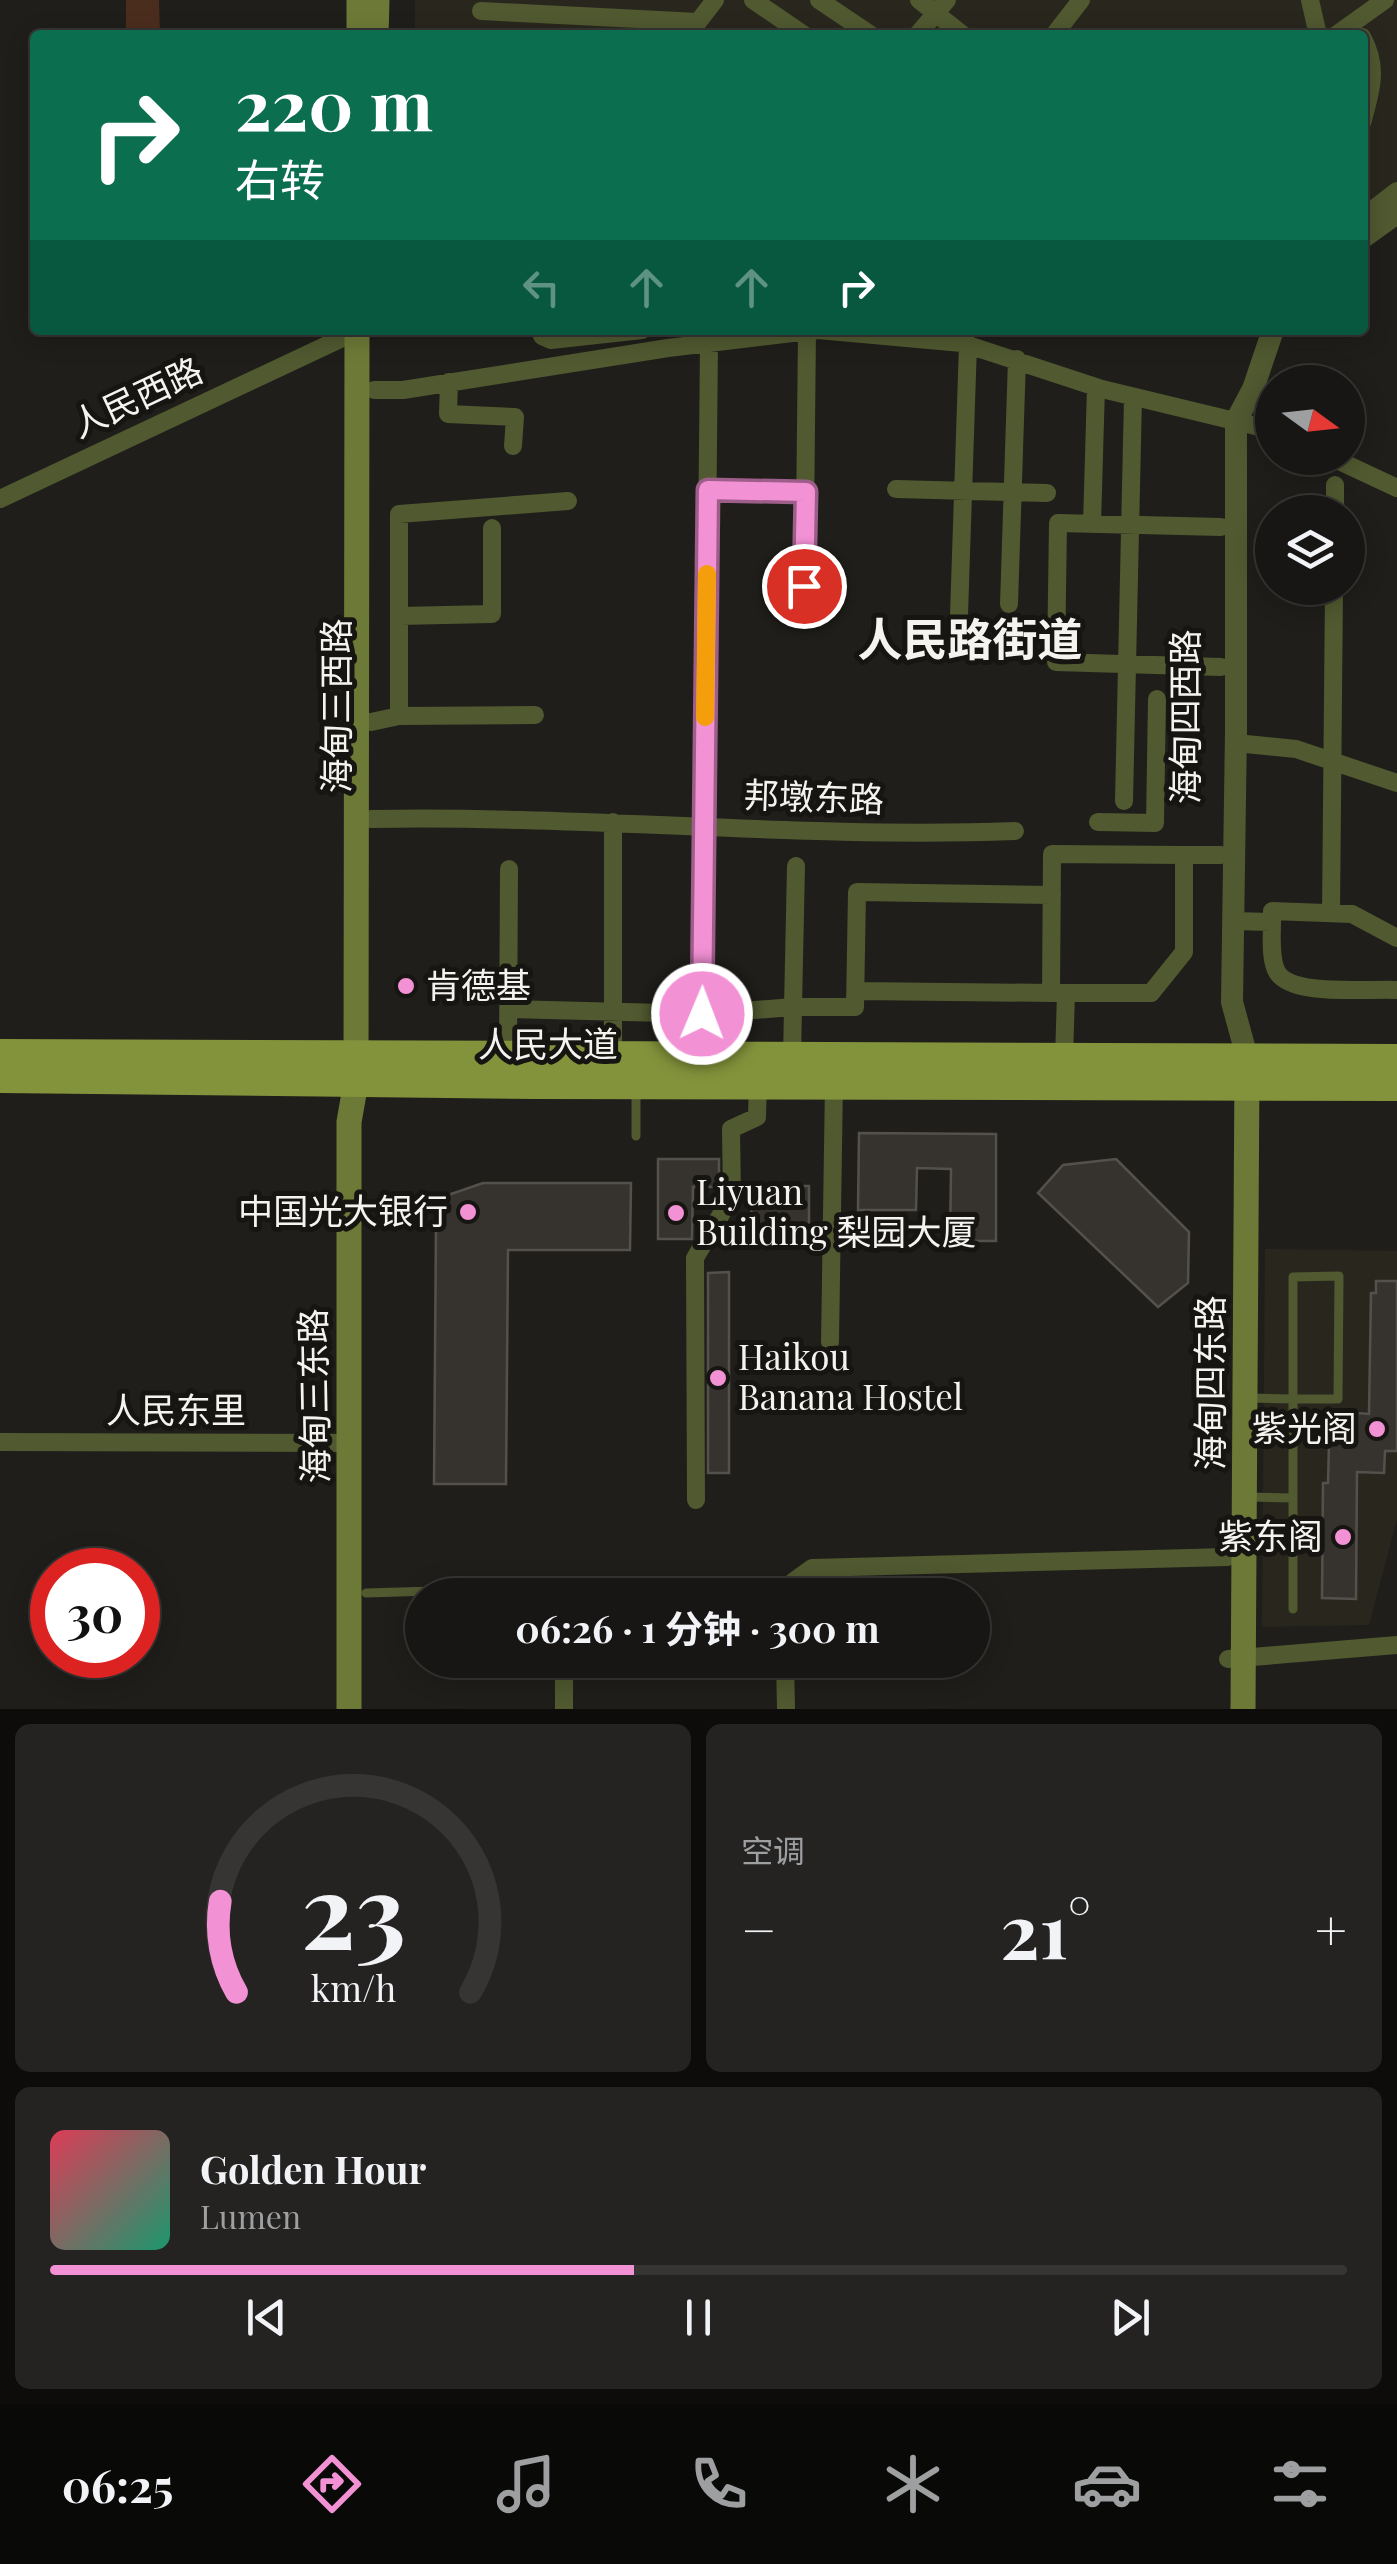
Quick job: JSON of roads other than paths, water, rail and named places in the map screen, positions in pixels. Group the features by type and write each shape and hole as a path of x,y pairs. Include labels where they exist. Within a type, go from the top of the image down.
{"main road":[{"path":"359,0 359,30"},
{"path":"376,30 377,0"},
{"name":"海甸三西路","path":"363,335 363,1068"},
{"name":"海甸三西路","path":"363,1068 371,818 374,390 364,335"},
{"name":"人民大道","path":"0,1054 636,1082 834,1083 1239,1072 1397,1060"},
{"name":"人民大道","path":"0,1078 363,1068 508,1055 1064,1060 1397,1086"},
{"path":"363,1068 366,1709"},
{"name":"海甸三东路","path":"349,1709 349,1122 363,1068"},
{"name":"海甸四东路","path":"1228,1709 1236,1659 1245,1497 1239,1072"},
{"name":"海甸四东路","path":"1239,1072 1228,1557 1243,1709"}],"street":[{"path":"487,8 632,9 690,22 711,0"},
{"path":"753,0 797,30"},
{"path":"819,0 864,30"},
{"path":"832,0 877,30"},
{"path":"919,0 942,7 965,30"},
{"path":"1058,30 1081,0"},
{"path":"1310,0 1317,30"},
{"path":"1357,29 1376,0"},
{"path":"1357,29 1384,0"},
{"path":"921,30 942,7"},
{"path":"929,30 942,7"},
{"path":"942,7 958,30"},
{"path":"1368,49 1374,80 1368,102"},
{"path":"1368,213 1397,191"},
{"path":"1368,234 1397,212"},
{"name":"人民西路","path":"0,499 354,335"},
{"path":"542,335 551,340 596,335"},
{"path":"374,390 403,390 771,335"},
{"path":"804,616 806,335"},
{"path":"883,335 968,344 1096,387 1255,426"},
{"path":"1228,419 1253,389 1271,335"},
{"path":"702,1058 710,342"},
{"path":"959,615 968,344"},
{"path":"1009,604 1016,359"},
{"path":"449,382 448,414 515,417 514,446"},
{"path":"1092,524 1096,387"},
{"path":"1134,397 1124,796 1156,792"},
{"name":"海甸四西路","path":"1228,419 1221,527 1219,1002 1239,1072"},
{"name":"海甸四西路","path":"1228,419 1236,742 1232,1002 1239,1072"},
{"path":"1365,473 1397,488"},
{"path":"1335,485 1335,495"},
{"path":"896,488 1047,493"},
{"path":"708,490 806,492"},
{"path":"400,716 399,514 568,502"},
{"path":"1221,527 1058,523 1056,662 1222,667"},
{"path":"400,616 492,614 492,528"},
{"path":"1331,913 1334,605"},
{"path":"1098,822 1155,823 1157,699"},
{"path":"371,722 400,716 535,715"},
{"path":"1236,742 1296,748 1397,783"},
{"name":"邦墩东路","path":"371,818 613,822 912,834 1015,831"},
{"path":"612,1057 613,822"},
{"path":"1064,1060 1052,854 1221,855"},
{"path":"856,991 1151,993 1184,952 1184,855"},
{"path":"792,1058 796,866"},
{"path":"508,1055 509,869"},
{"path":"509,1009 702,1014 793,1006 855,1007 858,892 1052,895"},
{"path":"1397,938 1352,914 1272,911 1276,971 1284,981 1304,988 1397,990"},
{"path":"1232,922 1272,922"},
{"path":"696,1500 695,1258 732,1196 731,1129 757,1117 758,1082"},
{"path":"830,1342 834,1083"},
{"name":"人民东里","path":"0,1442 351,1443"},
{"path":"799,1578 812,1568 1228,1557"},
{"path":"1236,1659 1397,1645"},
{"path":"564,1678 564,1709"},
{"path":"785,1678 786,1709"}],"lane":[{"path":"636,1082 636,1136"},
{"path":"1246,1398 1293,1400 1338,1399 1338,1276 1293,1276 1293,1400 1293,1609"},
{"path":"1245,1497 1293,1498"},
{"path":"366,1593 405,1592"}],"place":[{"name":"肯德基","path":"406,986"},
{"name":"中国光大银行","path":"468,1212"},
{"name":"Liyuan Building 梨园大厦","path":"676,1213"},
{"name":"Haikou Banana Hostel","path":"718,1378"},
{"name":"紫光阁","path":"1377,1429"},
{"name":"紫东阁","path":"1343,1537"}],"district":[{"name":"人民路街道","path":"970,640"}]}
